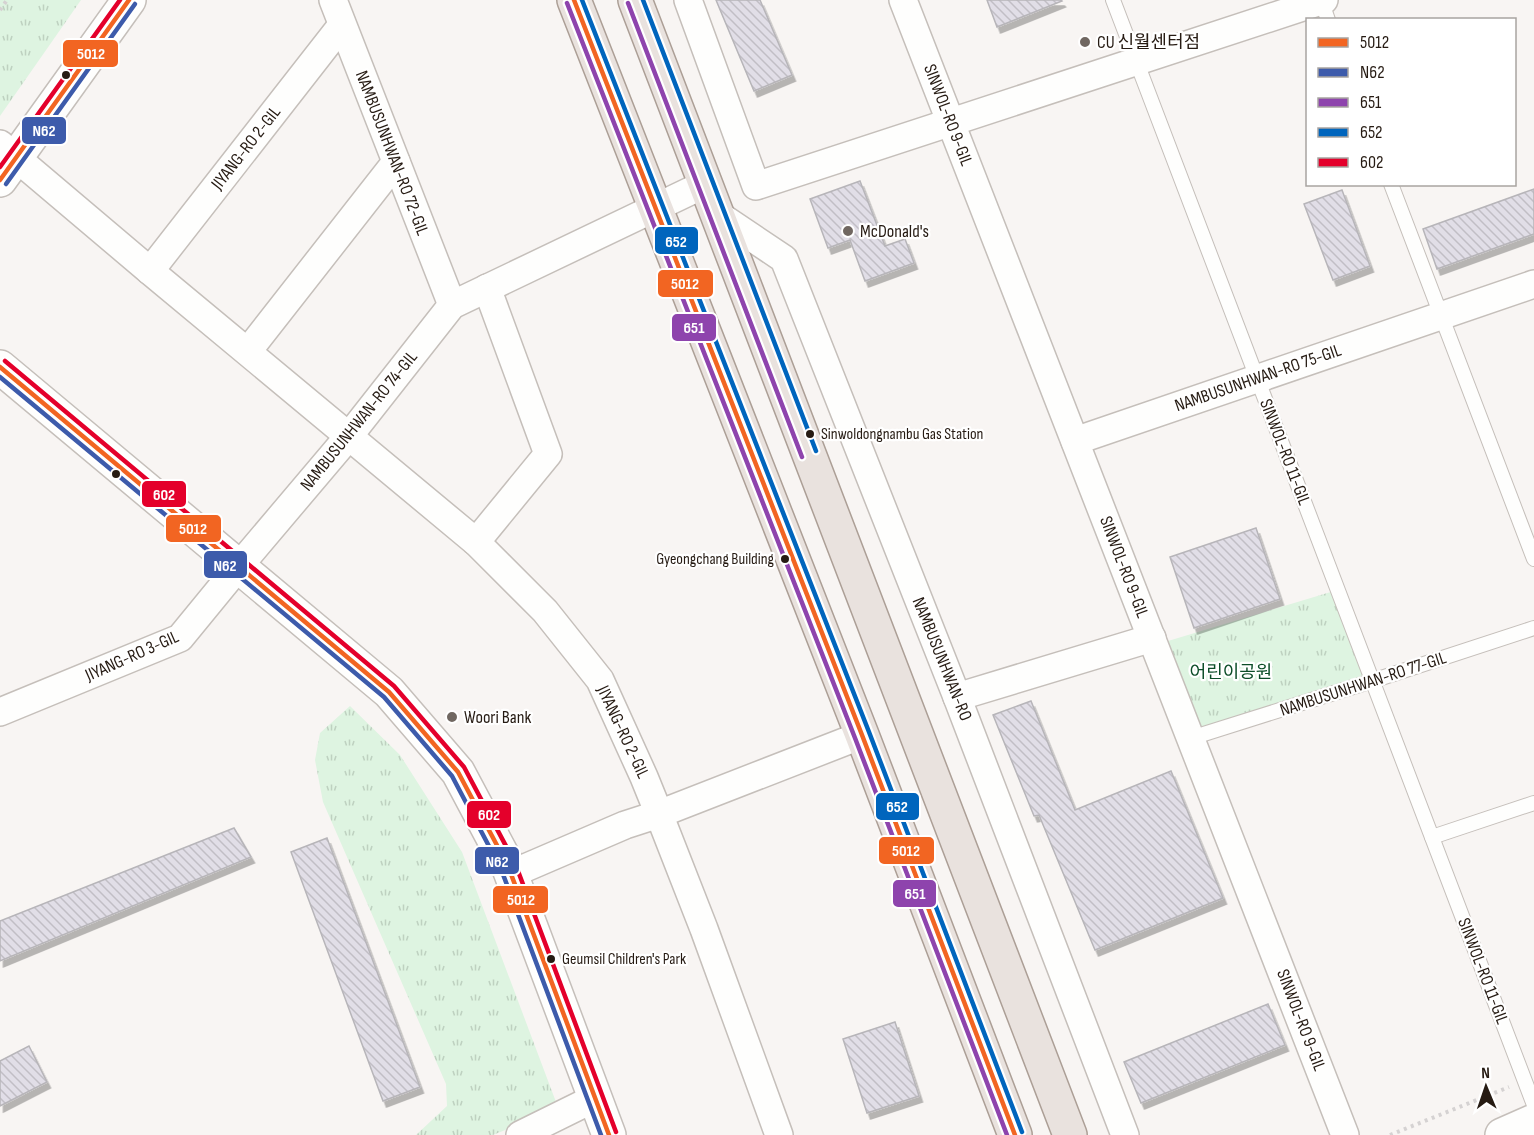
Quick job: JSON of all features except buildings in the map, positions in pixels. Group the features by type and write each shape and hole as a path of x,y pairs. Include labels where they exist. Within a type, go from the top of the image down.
{"main road":[{"path":"574,0 862,735 1015,1135"},
{"path":"635,0 1070,1135"}],"street":[{"path":"6,160 129,0"},
{"name":"NAMBUSUNHWAN-RO 72-GIL","path":"333,0 452,305"},
{"path":"688,0 756,186 951,124 1136,61 1324,5"},
{"name":"SINWOL-RO 9-GIL","path":"903,0 1345,1135"},
{"name":"JIYANG-RO 2-GIL","path":"150,271 342,25"},
{"name":"JIYANG-RO 2-GIL","path":"6,160 150,271 476,542 545,611 600,680 659,814 704,929 779,1135"},
{"path":"248,351 396,162"},
{"name":"NAMBUSUNHWAN-RO 74-GIL","path":"239,566 349,436 452,305 705,184"},
{"name":"NAMBUSUNHWAN-RO","path":"717,214 784,260 957,697 1125,1135"},
{"name":"NAMBUSUNHWAN-RO 75-GIL","path":"1075,441 1534,284"},
{"path":"476,542 548,454 487,288"},
{"path":"0,367 389,692 458,772 511,874 609,1135"},
{"name":"JIYANG-RO 3-GIL","path":"0,712 180,638 239,566"},
{"path":"957,697 1152,638"},
{"path":"511,874 625,825 862,735"},
{"path":"520,1135 595,1098"},
{"path":"1502,1135 1534,1121"}],"lane":[{"name":"SINWOL-RO 11-GIL","path":"1113,0 1534,1105"},
{"path":"1392,186 1534,559"},
{"name":"NAMBUSUNHWAN-RO 77-GIL","path":"1191,738 1534,628"},
{"path":"1432,837 1534,803"}],"path":[{"path":"0,10 7,0"},
{"path":"1390,1135 1525,1080"}],"green space":[{"path":"0,0 81,0 0,116"},
{"name":"어린이공원","path":"1334,591 1368,679 1190,735 1158,644"},
{"path":"350,706 400,755 462,852 556,1102 547,1113 493,1135 416,1135 447,1106 446,1084 323,802 315,760 320,733"}],"transit line":[{"name":"602","path":"0,167 120,0"},
{"name":"5012","path":"0,180 129,0"},
{"name":"5012","path":"574,0 862,735 1015,1135"},
{"name":"652","path":"582,0 869,732 1022,1132"},
{"name":"652","path":"643,0 816,451"},
{"name":"651","path":"567,3 855,738 1007,1135"},
{"name":"651","path":"628,3 802,457"},
{"name":"N62","path":"6,184 135,4"},
{"name":"602","path":"5,361 394,686 464,767 515,863 616,1132"},
{"name":"5012","path":"0,367 389,692 458,772 508,866 609,1135"},
{"name":"N62","path":"0,377 384,697 452,776 501,869 601,1135"}],"place":[{"name":"CU 신월센터점","path":"1085,42"},
{"name":"McDonald's","path":"848,231"},
{"name":"Sinwoldongnambu Gas Station","path":"810,434"},
{"name":"Gyeongchang Building","path":"785,559"},
{"name":"Woori Bank","path":"452,717"},
{"name":"Geumsil Children's Park","path":"551,959"}]}
